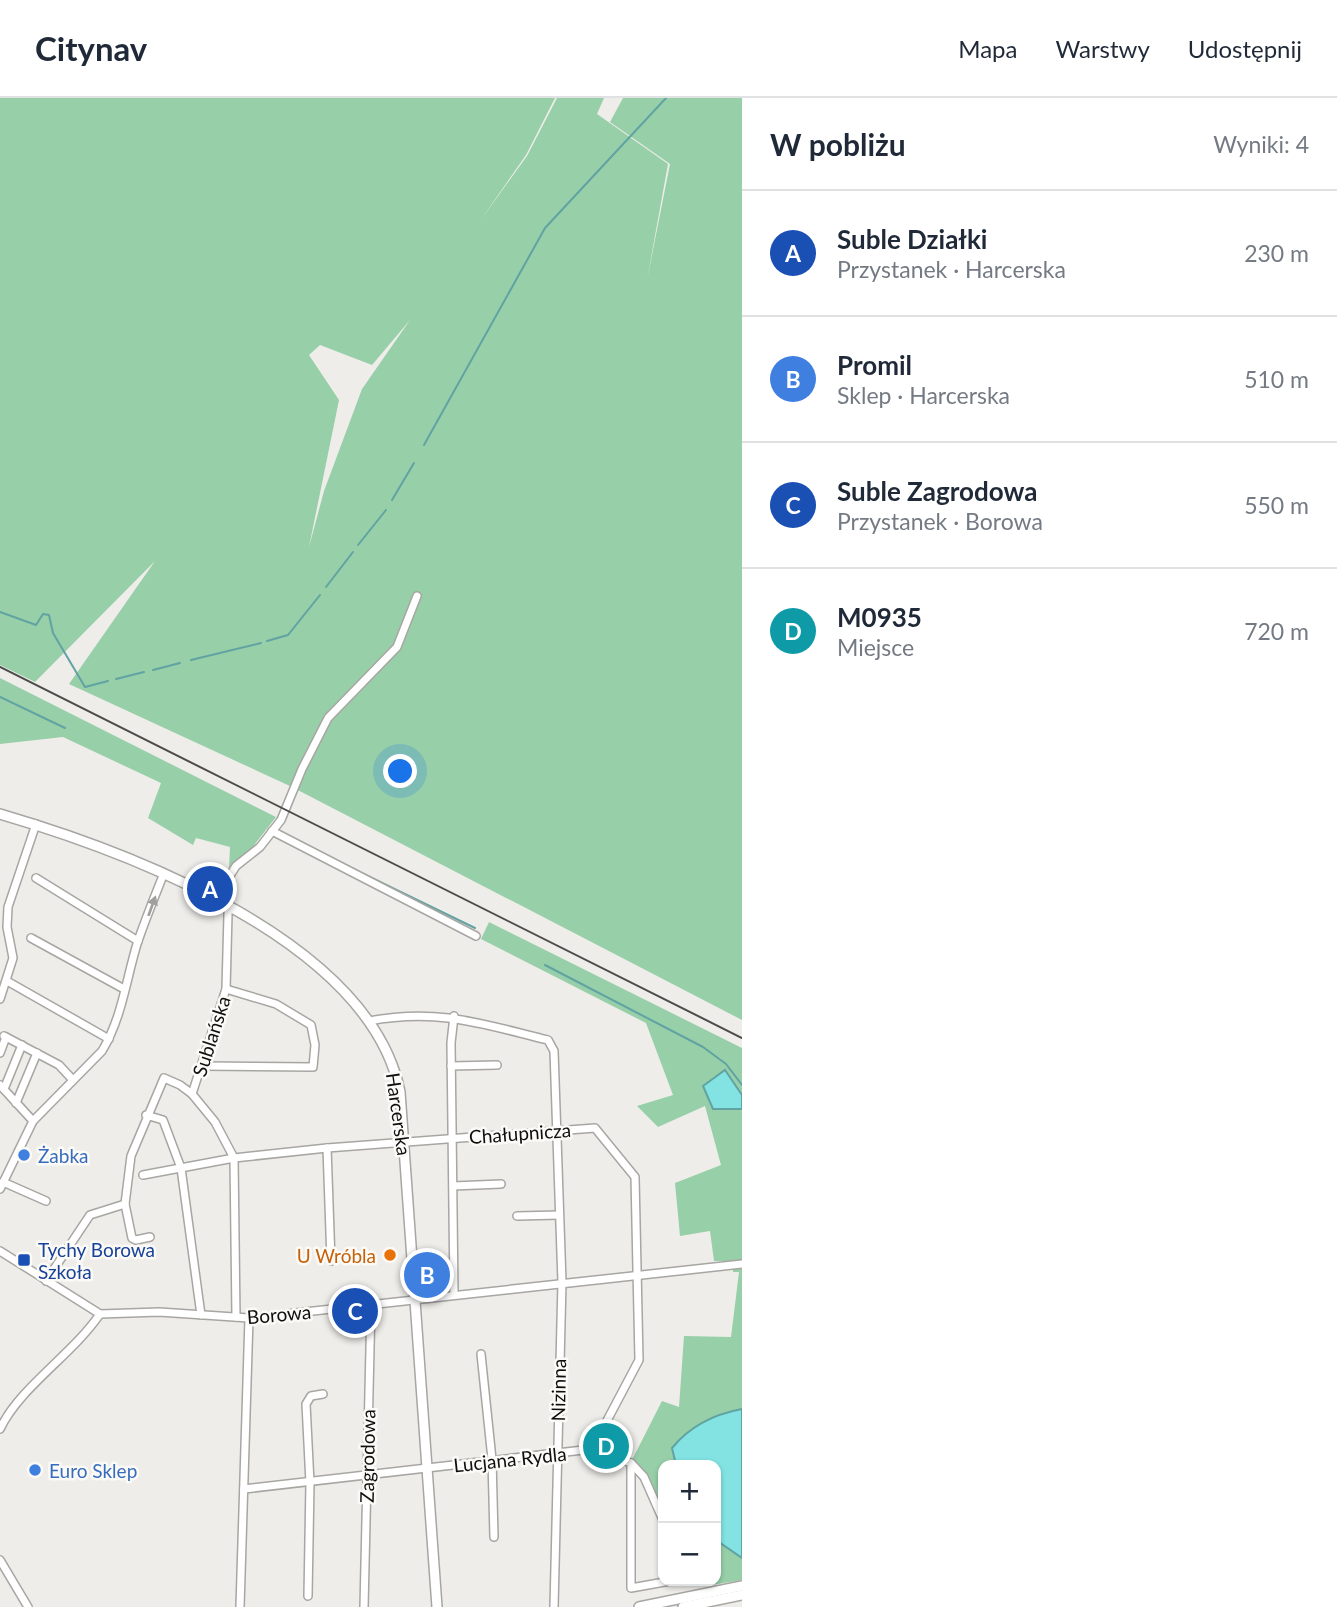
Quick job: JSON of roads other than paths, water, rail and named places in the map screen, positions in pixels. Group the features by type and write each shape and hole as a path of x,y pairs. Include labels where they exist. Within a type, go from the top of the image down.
{"street":[{"name":"Sublańska","path":"236,1317 234,1158 220,1129 192,1094 226,989 231,871 260,846 287,811 302,769 328,718 397,647 417,596"},
{"name":"Harcerska","path":"0,814 79,837 164,873 275,935 323,973 369,1021 381,1039 397,1075 405,1141 437,1606"},
{"path":"0,999 13,958 6,918 36,824"},
{"path":"272,831 476,936"},
{"path":"46,1201 2,1185 33,1121 102,1051 109,1039 118,1018 138,941 164,873"},
{"path":"36,878 138,941"},
{"path":"31,938 124,989"},
{"path":"7,981 109,1039"},
{"path":"201,1066 313,1067 315,1045 311,1025 276,1004 226,989"},
{"name":"Nizinna","path":"369,1021 431,1014 454,1016 548,1040 555,1055 555,1130 562,1282 554,1607"},
{"path":"454,1016 451,1066 454,1294"},
{"path":"0,1053 5,1037 59,1065 74,1077"},
{"path":"22,1045 2,1087 33,1121"},
{"path":"16,1103 37,1054"},
{"path":"451,1066 497,1065"},
{"path":"150,1237 136,1240 132,1238 125,1204 131,1156 146,1115 164,1078 192,1094"},
{"path":"146,1115 163,1120 181,1168 201,1315"},
{"name":"Chałupnicza","path":"143,1175 234,1158 327,1148 595,1128 635,1177 637,1275"},
{"path":"327,1148 331,1261"},
{"path":"453,1186 501,1184"},
{"path":"46,1281 90,1215 125,1204"},
{"path":"517,1216 558,1215"},
{"path":"0,1251 100,1314 61,1361 11,1408 0,1429"},
{"name":"Borowa","path":"100,1314 159,1312 249,1318 742,1264"},
{"name":"Lucjana Rydla","path":"244,1489 592,1449 639,1360 637,1275"},
{"name":"Zagrodowa","path":"364,1607 371,1305"},
{"path":"240,1607 249,1318"},
{"path":"481,1354 492,1459 494,1537"},
{"path":"308,1596 310,1483 306,1402 313,1395 323,1394"},
{"path":"592,1449 631,1463 644,1477 658,1509"},
{"path":"631,1463 631,1588 658,1583"},
{"path":"0,1560 28,1607"},
{"path":"639,1607 742,1586"},
{"path":"683,1607 742,1595"}],"water":[{"path":"725,1070 742,1095 742,1109 713,1109 703,1086"},
{"path":"742,1409 742,1558 721,1543 721,1460 675,1460 672,1448 687,1433 722,1414"}],"waterway":[{"path":"424,445 545,228 666,98"},
{"path":"392,500 414,463"},
{"path":"358,545 386,510"},
{"path":"326,587 353,552"},
{"path":"267,641 288,635 320,595"},
{"path":"0,612 36,625 43,614 49,615 53,633 85,687 108,681"},
{"path":"191,660 261,643"},
{"path":"153,670 180,663"},
{"path":"116,679 144,672"},
{"path":"0,697 65,728"},
{"path":"343,864 475,928"},
{"path":"545,965 703,1047 726,1064 742,1085"}],"railway":[{"path":"0,667 742,1038"}],"place":[{"name":"Suble Działki","path":"210,889"},
{"name":"Żabka","path":"24,1155"},
{"name":"U Wróbla","path":"390,1255"},
{"name":"Tychy Borowa Szkoła","path":"24,1260"},
{"name":"Promil","path":"427,1275"},
{"name":"Suble Zagrodowa","path":"355,1311"},
{"name":"M0935","path":"606,1446"},
{"name":"Euro Sklep","path":"35,1470"}]}
